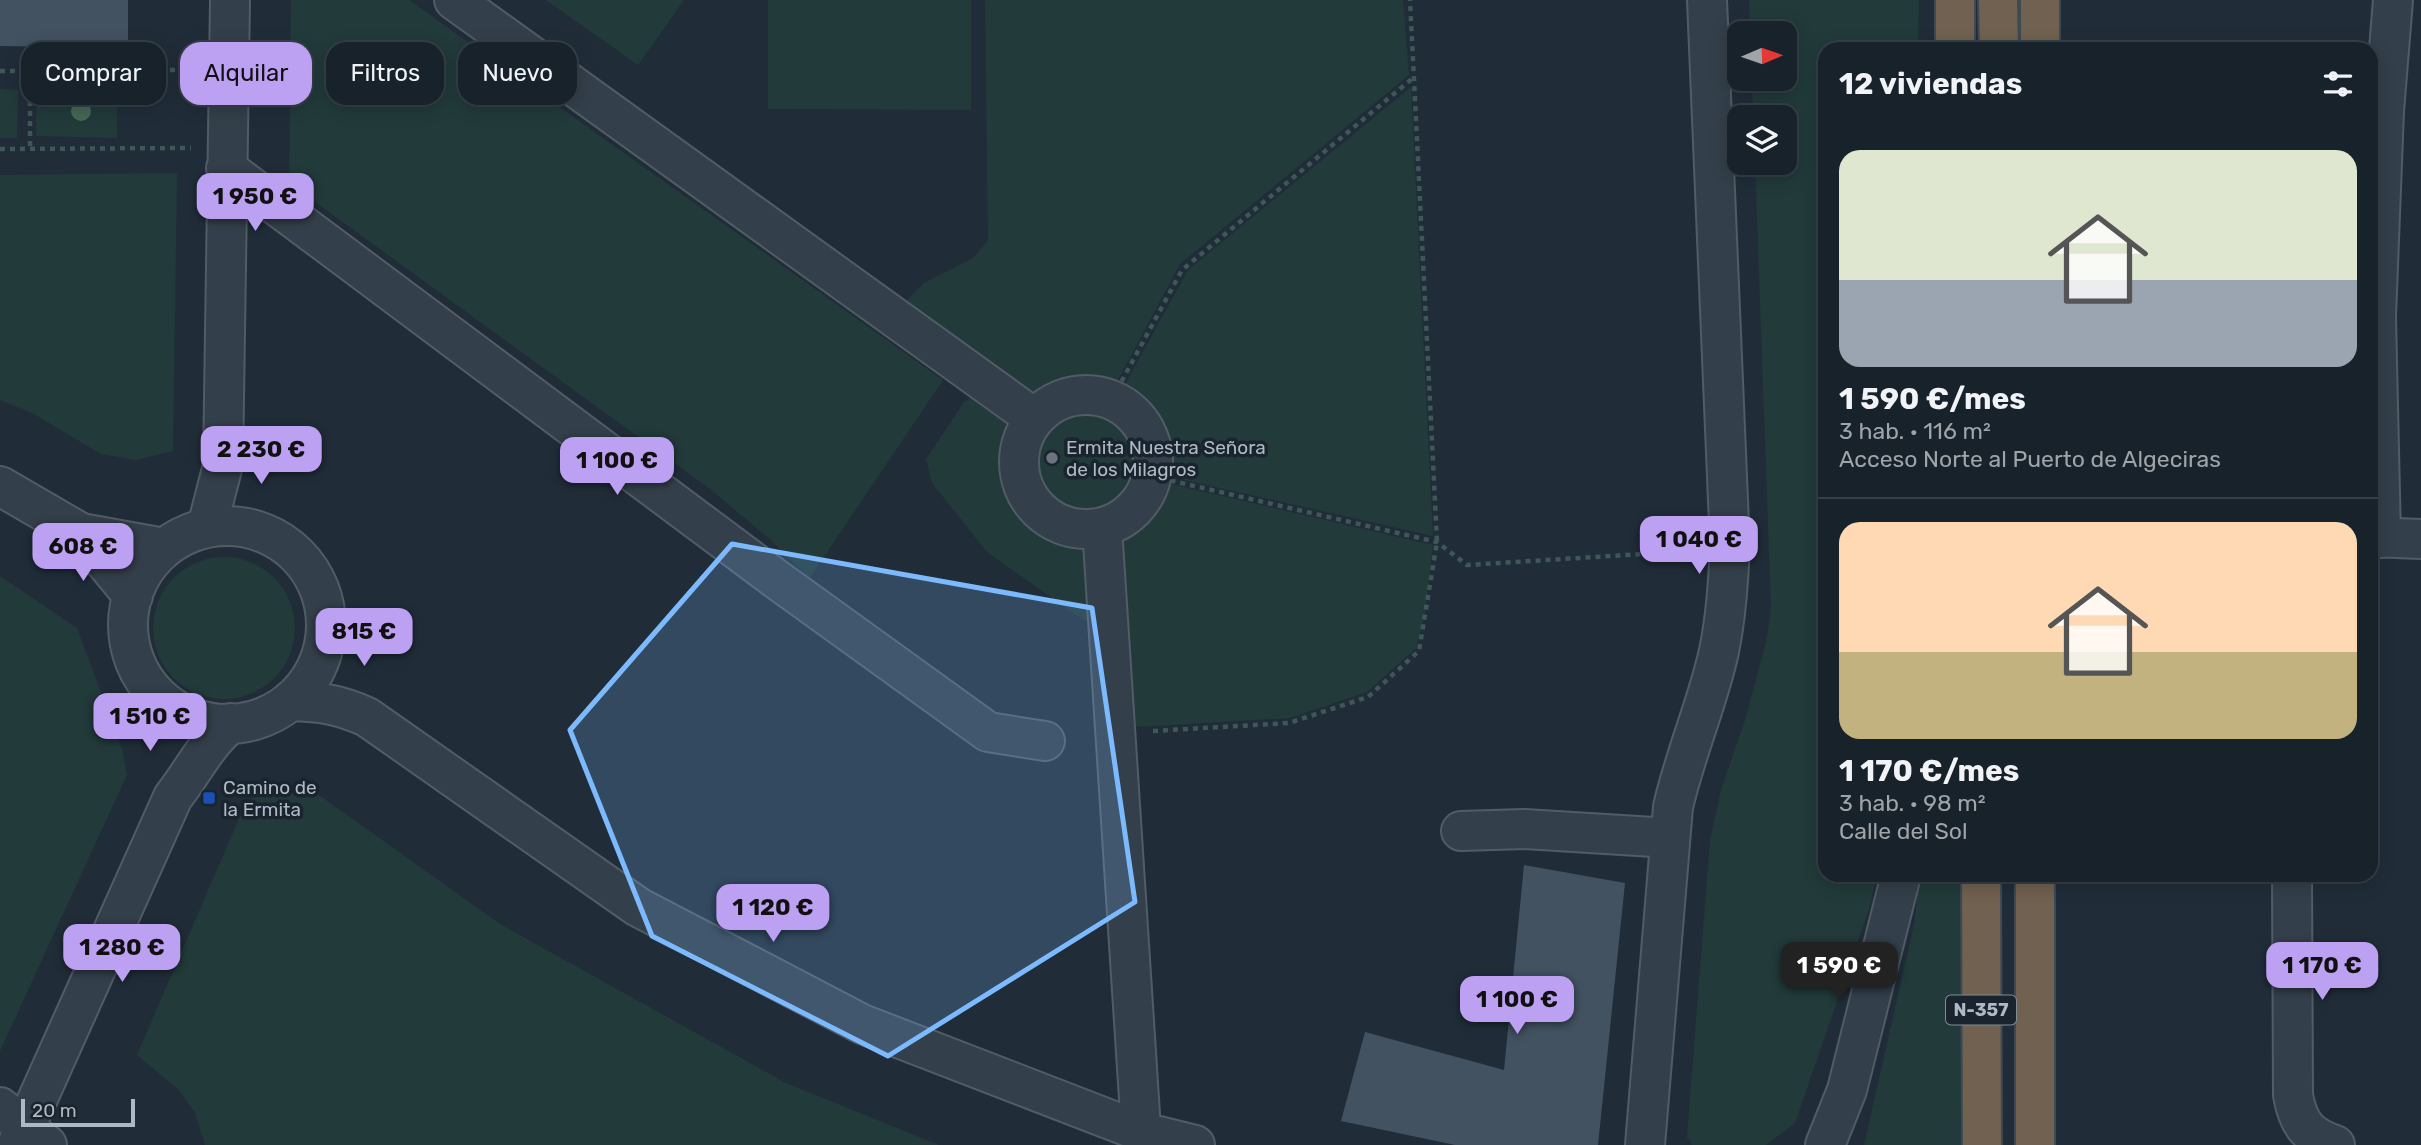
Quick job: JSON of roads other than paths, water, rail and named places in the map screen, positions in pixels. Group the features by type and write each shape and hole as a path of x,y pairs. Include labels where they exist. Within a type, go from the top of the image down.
{"highway":[{"path":"1955,0 1955,42"},
{"path":"1998,0 1998,42"},
{"path":"2040,0 2040,42"},
{"name":"N-357","path":"1981,882 1982,1145"},
{"name":"N-357","path":"2035,882 2035,1145"}],"street":[{"path":"206,527 223,465 230,0"},
{"path":"454,0 1034,418"},
{"path":"1644,1145 1673,807 1681,770 1718,653 1726,606 1730,548 1707,0"},
{"path":"2378,266 2384,111 2393,0"},
{"path":"227,158 776,579 988,732 1045,741"},
{"path":"1091,394 1112,399 1131,412 1145,430 1152,453 1151,476 1145,494 1134,509 1120,520 1102,527 1082,529 1060,524 1042,514 1028,498 1020,478 1018,457 1023,436 1034,418 1050,404 1070,396 1091,394"},
{"path":"223,465 235,501 254,529"},
{"path":"0,486 81,533 163,548"},
{"path":"206,527 254,529 276,538 295,552 310,571 326,616 325,640 318,663 306,684 290,701 270,714 247,722 200,720 178,711 159,697 143,678 133,656 128,633 129,609 148,565 163,548 184,535 206,527"},
{"path":"1102,527 1142,1138"},
{"path":"81,533 133,596"},
{"path":"2378,537 2421,539"},
{"path":"325,640 334,673 344,693 367,717"},
{"path":"290,701 327,702 367,717 650,913 862,1024 1142,1138 1195,1145"},
{"path":"22,1131 173,797 180,757 178,711"},
{"path":"173,797 193,773 216,735 231,723"},
{"path":"1461,831 1524,829 1670,838"},
{"path":"1825,1145 1847,1090 1899,882"},
{"path":"2292,882 2293,1095 2296,1113 2306,1129 2320,1140 2335,1145"}],"place":[{"name":"Ermita Nuestra Señora de los Milagros","path":"1052,458"},
{"name":"Camino de la Ermita","path":"209,798"}]}
